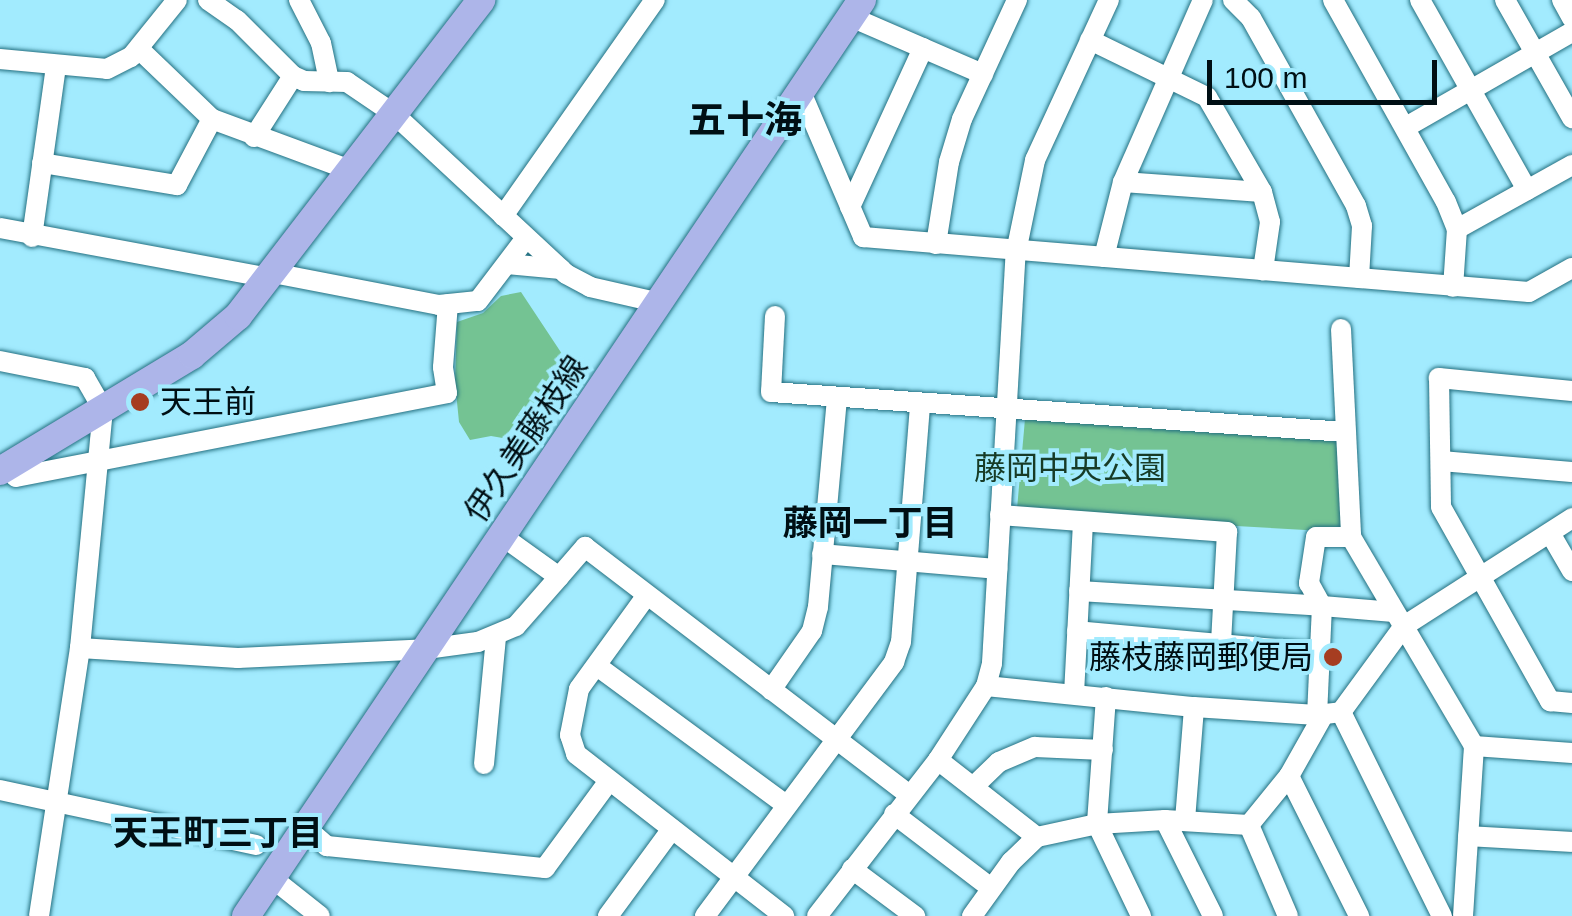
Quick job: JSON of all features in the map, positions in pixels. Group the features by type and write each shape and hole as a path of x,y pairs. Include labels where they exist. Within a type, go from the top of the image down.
{"main road":[{"path":"3,469 192,355 238,316 481,0"},
{"name":"伊久美藤枝線","path":"246,916 857,8"}],"street":[{"path":"0,60 106,69 139,49 177,0"},
{"path":"208,0 237,20 293,76 360,88 394,114 560,270 590,287 660,303"},
{"path":"299,0 321,43 329,82"},
{"path":"503,216 655,0"},
{"path":"817,916 938,760 986,686 992,664 1016,252 1035,160 1109,0"},
{"path":"1104,257 1122,182 1202,0"},
{"path":"1232,0 1251,18 1356,206 1362,226 1359,278"},
{"path":"1332,0 1406,127 1457,230 1453,287"},
{"path":"1420,0 1527,190"},
{"path":"1505,0 1572,118"},
{"path":"1562,0 1572,18"},
{"path":"936,244 949,162 1012,2"},
{"path":"857,8 923,48 983,74"},
{"path":"1406,127 1572,32"},
{"path":"1090,40 1207,98 1262,192 1270,222 1264,270"},
{"path":"850,207 923,48"},
{"path":"139,49 212,119 350,170"},
{"path":"32,236 56,66"},
{"path":"254,137 293,76"},
{"path":"800,92 863,237 1529,292 1572,268"},
{"path":"42,162 177,184 212,119"},
{"path":"1457,230 1572,166"},
{"path":"1122,182 1262,192"},
{"path":"0,228 448,304 478,301 526,238"},
{"path":"506,264 560,270"},
{"path":"3,469 16,477 447,393 443,367 448,304"},
{"path":"776,316 770,392 837,400 1346,432"},
{"path":"1341,329 1351,537 1474,746 1464,916"},
{"path":"0,361 85,378 104,409 80,648 38,916"},
{"path":"1572,390 1439,378 1441,507 1550,701 1572,703"},
{"path":"770,690 812,631 837,400"},
{"path":"705,916 894,662 901,642 920,405"},
{"path":"1440,461 1572,472"},
{"path":"1000,515 1227,532 1221,644"},
{"path":"1249,826 1289,776 1327,714 1399,619 1480,579 1572,518"},
{"path":"1074,694 1083,524"},
{"path":"1550,533 1572,571"},
{"path":"502,536 559,577"},
{"path":"1351,537 1316,537 1309,583 1322,606 1320,652 1327,714 1442,916"},
{"path":"80,648 238,658 426,649 496,637 516,626 585,547 909,795"},
{"path":"822,554 997,569"},
{"path":"1079,591 1322,606 1399,619"},
{"path":"647,595 579,689 570,734 576,754 784,916"},
{"path":"1077,632 1320,652"},
{"path":"484,764 496,637"},
{"path":"598,666 785,804"},
{"path":"986,686 1194,707 1327,714"},
{"path":"1106,697 1097,824 1142,916"},
{"path":"1194,707 1175,820 1213,916"},
{"path":"1474,746 1572,753"},
{"path":"973,787 999,762 1035,747 1102,750"},
{"path":"938,760 1036,838"},
{"path":"1289,776 1360,916"},
{"path":"306,828 326,846 546,868 609,781"},
{"path":"0,790 256,845"},
{"path":"894,814 991,888"},
{"path":"972,916 991,888 1036,838 1097,824 1175,820 1249,826"},
{"path":"1249,826 1288,916"},
{"path":"608,916 672,829"},
{"path":"1468,836 1572,842"},
{"path":"852,870 915,916"},
{"path":"272,878 320,916"}],"green space":[{"path":"521,292 568,363 572,384 539,434 525,442 491,436 470,440 459,422 455,382 457,322 483,313 501,296"},
{"name":"藤岡中央公園","path":"1025,419 1334,438 1342,446 1341,532 1021,514 1017,509"}],"place":[{"name":"天王前","path":"140,402"},
{"name":"藤枝藤岡郵便局","path":"1333,657"}],"district":[{"name":"五十海","path":"745,121"},
{"name":"藤岡一丁目","path":"870,523"},
{"name":"天王町三丁目","path":"218,833"}]}
